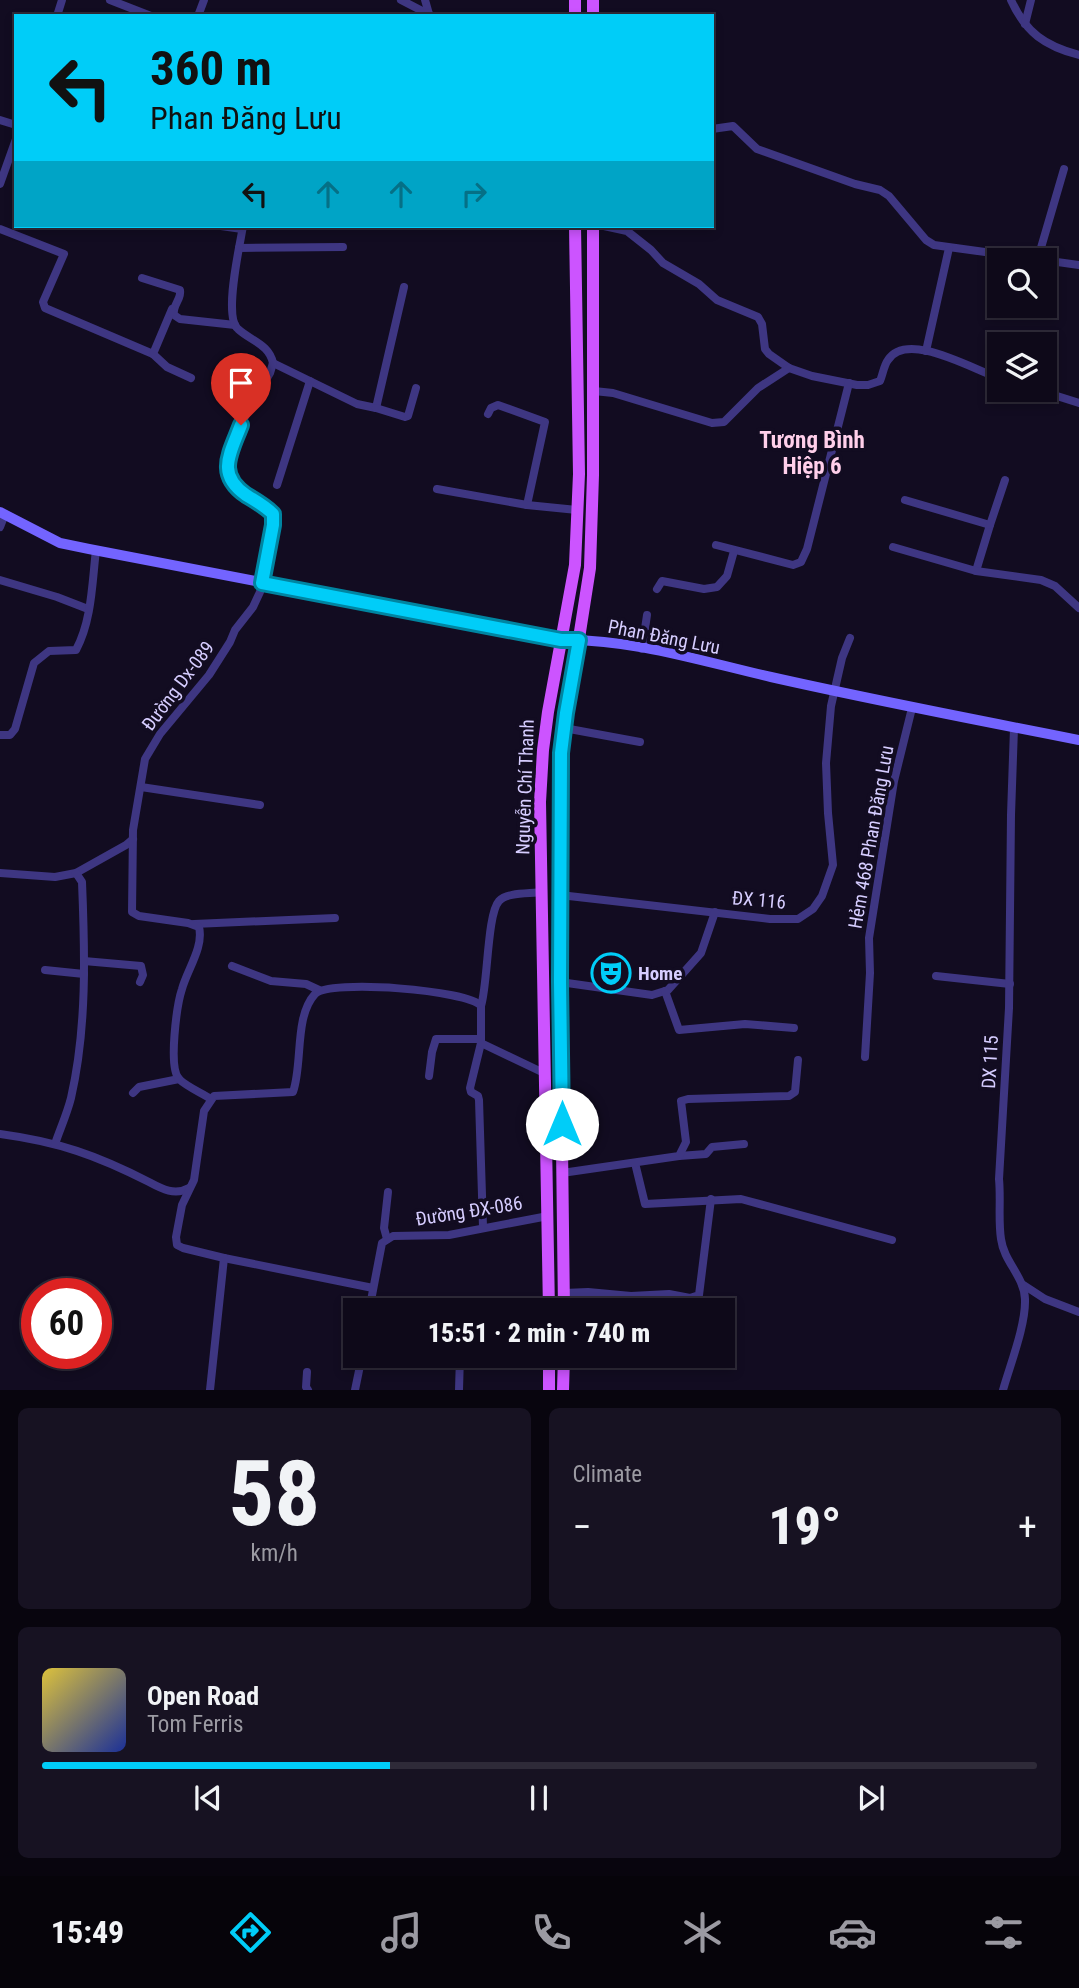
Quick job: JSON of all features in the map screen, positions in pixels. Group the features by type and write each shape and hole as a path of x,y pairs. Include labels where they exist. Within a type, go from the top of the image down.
{"main road":[{"name":"Nguyễn Chí Thanh","path":"549,1298 540,802 543,750 575,565 578,391 575,228"},
{"name":"Nguyễn Chí Thanh","path":"564,1298 560,790 564,728 590,568 594,391 593,228"},
{"path":"578,391 594,391"},
{"path":"546,1074 562,1074"},
{"path":"549,1368 549,1390"},
{"path":"563,1390 564,1368"}],"street":[{"path":"110,0 146,14"},
{"path":"401,0 428,14"},
{"path":"1011,0 1032,33 1059,50 1079,55"},
{"path":"1025,24 1031,0"},
{"path":"714,129 733,126 757,149 880,190 889,196 926,240 934,245 987,252"},
{"path":"0,184 14,145"},
{"path":"1041,248 1064,169"},
{"path":"242,228 233,290 232,320 266,349 273,363 357,404 405,417 408,416 416,388"},
{"path":"627,228 657,258 699,284 717,300 758,317 762,324 765,349 789,368 812,376 868,385 880,381 888,359 899,350 910,348 936,353 987,373"},
{"path":"0,229 64,254 43,302 45,309 153,354 167,367 191,378"},
{"path":"239,248 343,247"},
{"path":"926,351 949,247"},
{"path":"1057,261 1079,265"},
{"path":"142,278 180,290 181,293 153,354"},
{"path":"376,408 404,287"},
{"path":"172,309 173,315 180,319 235,325"},
{"name":"Đường Dx-089","path":"191,924 139,916 132,912 133,839 143,767 149,750 209,675 235,630 253,607 262,583 273,514 233,485 227,474 230,453 241,425 273,363"},
{"path":"594,391 612,393 712,423 724,422 758,388 789,368"},
{"path":"277,485 310,381"},
{"path":"716,545 793,565 801,562 807,549 849,383"},
{"path":"1057,396 1079,403"},
{"path":"488,414 491,408 498,405 545,422 527,505"},
{"path":"976,571 1005,480"},
{"path":"437,489 527,505 577,510"},
{"path":"905,500 990,525"},
{"path":"0,527 2,513"},
{"name":"Phan Đăng Lưu","path":"2,513 60,542 96,551 561,640 642,649 912,708 1079,740"},
{"path":"893,547 976,571 1041,580 1055,586 1079,608"},
{"path":"0,735 10,735 15,729 34,663 49,651 76,650 87,622 96,551"},
{"path":"657,589 662,581 704,589 717,587 727,576 734,551"},
{"path":"0,580 88,609"},
{"path":"642,649 647,615"},
{"name":"ĐX 116","path":"560,895 770,919 799,919 813,909 822,896 834,865 826,763 834,691 850,638"},
{"name":"Hẻm 468 Phan Đăng Lưu","path":"865,1057 870,974 869,938 894,781 912,708"},
{"path":"564,728 640,742"},
{"name":"DX 115","path":"1003,1390 1016,1349 1025,1304 1016,1269 1007,1259 1001,1239 1002,1203 999,1179 1010,984 1014,728"},
{"path":"141,787 260,805"},
{"path":"0,873 55,877 76,873 133,839"},
{"path":"55,1144 71,1097 79,1048 84,961 82,882 76,873"},
{"path":"483,1227 479,1100 470,1088 481,1041 481,1006 486,990 495,907 506,897 542,892"},
{"path":"560,982 652,995 665,991 701,953 715,912"},
{"path":"191,924 335,918"},
{"path":"191,924 199,927 200,934 181,991 174,1040 176,1072 179,1079 211,1100"},
{"path":"84,961 141,966 144,975 140,982"},
{"path":"232,966 271,981 306,984 319,990"},
{"path":"45,970 84,974"},
{"path":"936,975 1010,984"},
{"path":"373,1288 202,1254 177,1245 178,1226 194,1180 204,1111 211,1100 221,1095 293,1092 306,1011 313,995 319,990 338,987 410,989 461,996 473,999 481,1006"},
{"path":"665,991 679,1030 745,1024 794,1028"},
{"path":"429,1076 436,1039 481,1041 546,1074"},
{"path":"679,1156 686,1142 681,1101 789,1096 795,1093 798,1060"},
{"path":"133,1093 139,1087 179,1079"},
{"path":"0,1134 55,1144 97,1156 162,1189 178,1193 189,1188"},
{"path":"562,1173 706,1154 712,1147 744,1144"},
{"path":"635,1163 645,1204 734,1198 892,1240"},
{"path":"371,1298 382,1243 387,1239 384,1228 388,1192"},
{"path":"564,1293 631,1296 669,1294 690,1298 699,1295 711,1199"},
{"name":"Đường ĐX-086","path":"387,1239 393,1236 439,1236 548,1216"},
{"path":"210,1390 223,1258"},
{"path":"1021,1284 1045,1298 1079,1312"},
{"path":"355,1390 360,1368"},
{"path":"459,1390 460,1368"},
{"path":"307,1372 308,1390"}],"place":[{"name":"Home","path":"611,973"}],"district":[{"name":"Tương Bình Hiệp 6","path":"812,453"}],"route":[{"path":"241,425 230,453 227,474 233,485 273,514 262,583 561,640 579,640 561,753 562,1124"}]}
